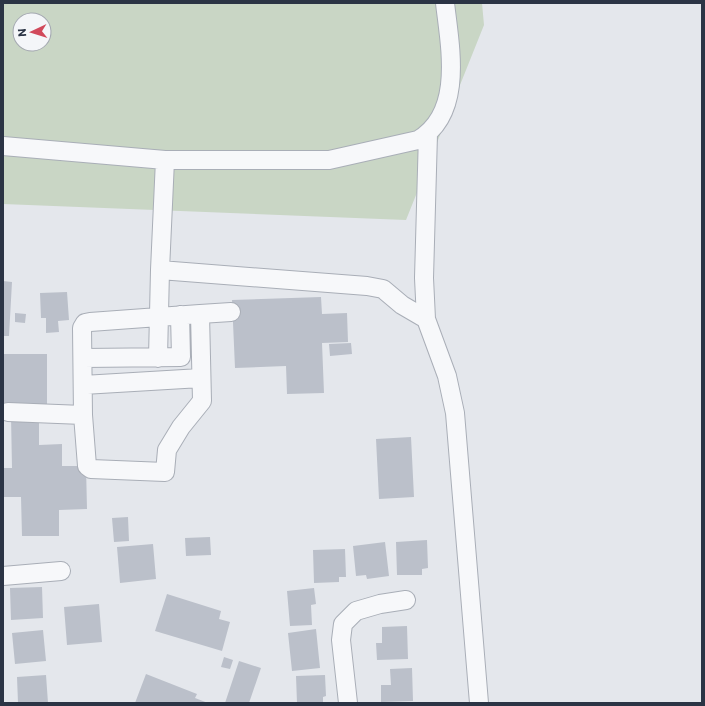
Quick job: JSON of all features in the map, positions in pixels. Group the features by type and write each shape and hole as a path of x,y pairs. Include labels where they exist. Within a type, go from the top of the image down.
{"street":[{"path":"3,146 165,160 329,160 418,140 428,134 442,113 450,85 451,64 446,3"},
{"path":"428,134 424,278 426,319 447,376 455,413 479,703"},
{"path":"158,358 158,316 165,160"},
{"path":"160,270 367,286 382,289 402,305 426,319"},
{"path":"200,314 202,401 181,427 167,450 165,472 91,469 87,466 86,460 83,415 82,328 85,323 158,316 232,312"},
{"path":"83,358 181,357 180,315"},
{"path":"83,385 201,378"},
{"path":"8,412 83,415"},
{"path":"3,576 62,571"},
{"path":"348,703 341,640 343,624 356,611 380,604 406,600"}],"green space":[{"path":"3,3 482,3 484,25 406,220 3,204"}],"building":[{"path":"3,281 12,282 9,336 3,336"},
{"path":"67,292 69,320 58,321 59,332 46,333 46,318 41,318 40,293"},
{"path":"321,297 322,314 347,313 348,342 322,343 324,393 287,394 286,366 235,368 232,300"},
{"path":"15,313 26,314 25,323 15,322"},
{"path":"351,343 352,354 330,356 329,344"},
{"path":"3,354 47,354 47,409 3,409"},
{"path":"39,415 39,445 62,444 62,466 86,466 87,509 59,510 59,536 22,536 21,497 3,497 3,468 12,468 11,416"},
{"path":"411,437 414,497 379,499 376,439"},
{"path":"128,517 129,541 114,542 112,518"},
{"path":"210,537 211,555 186,556 185,538"},
{"path":"427,540 428,568 422,569 422,575 397,575 396,542"},
{"path":"385,542 389,576 367,579 366,575 356,576 353,546"},
{"path":"153,544 156,579 120,583 117,547"},
{"path":"345,549 346,577 339,577 339,582 314,583 313,550"},
{"path":"42,587 43,618 11,620 10,588"},
{"path":"314,588 316,604 311,605 312,625 290,626 287,591"},
{"path":"167,594 221,611 219,619 230,622 222,651 155,631"},
{"path":"99,604 102,642 67,645 64,607"},
{"path":"407,626 408,659 377,660 376,643 382,643 382,627"},
{"path":"316,629 320,668 292,671 288,633"},
{"path":"43,630 46,661 15,664 12,633"},
{"path":"224,657 233,660 230,669 221,667"},
{"path":"239,661 261,668 249,703 225,703"},
{"path":"412,668 413,701 381,702 381,685 391,685 390,669"},
{"path":"146,674 197,694 195,698 208,703 135,703"},
{"path":"46,675 48,703 18,703 17,677"},
{"path":"325,675 326,696 323,697 323,703 297,703 296,676"}]}
